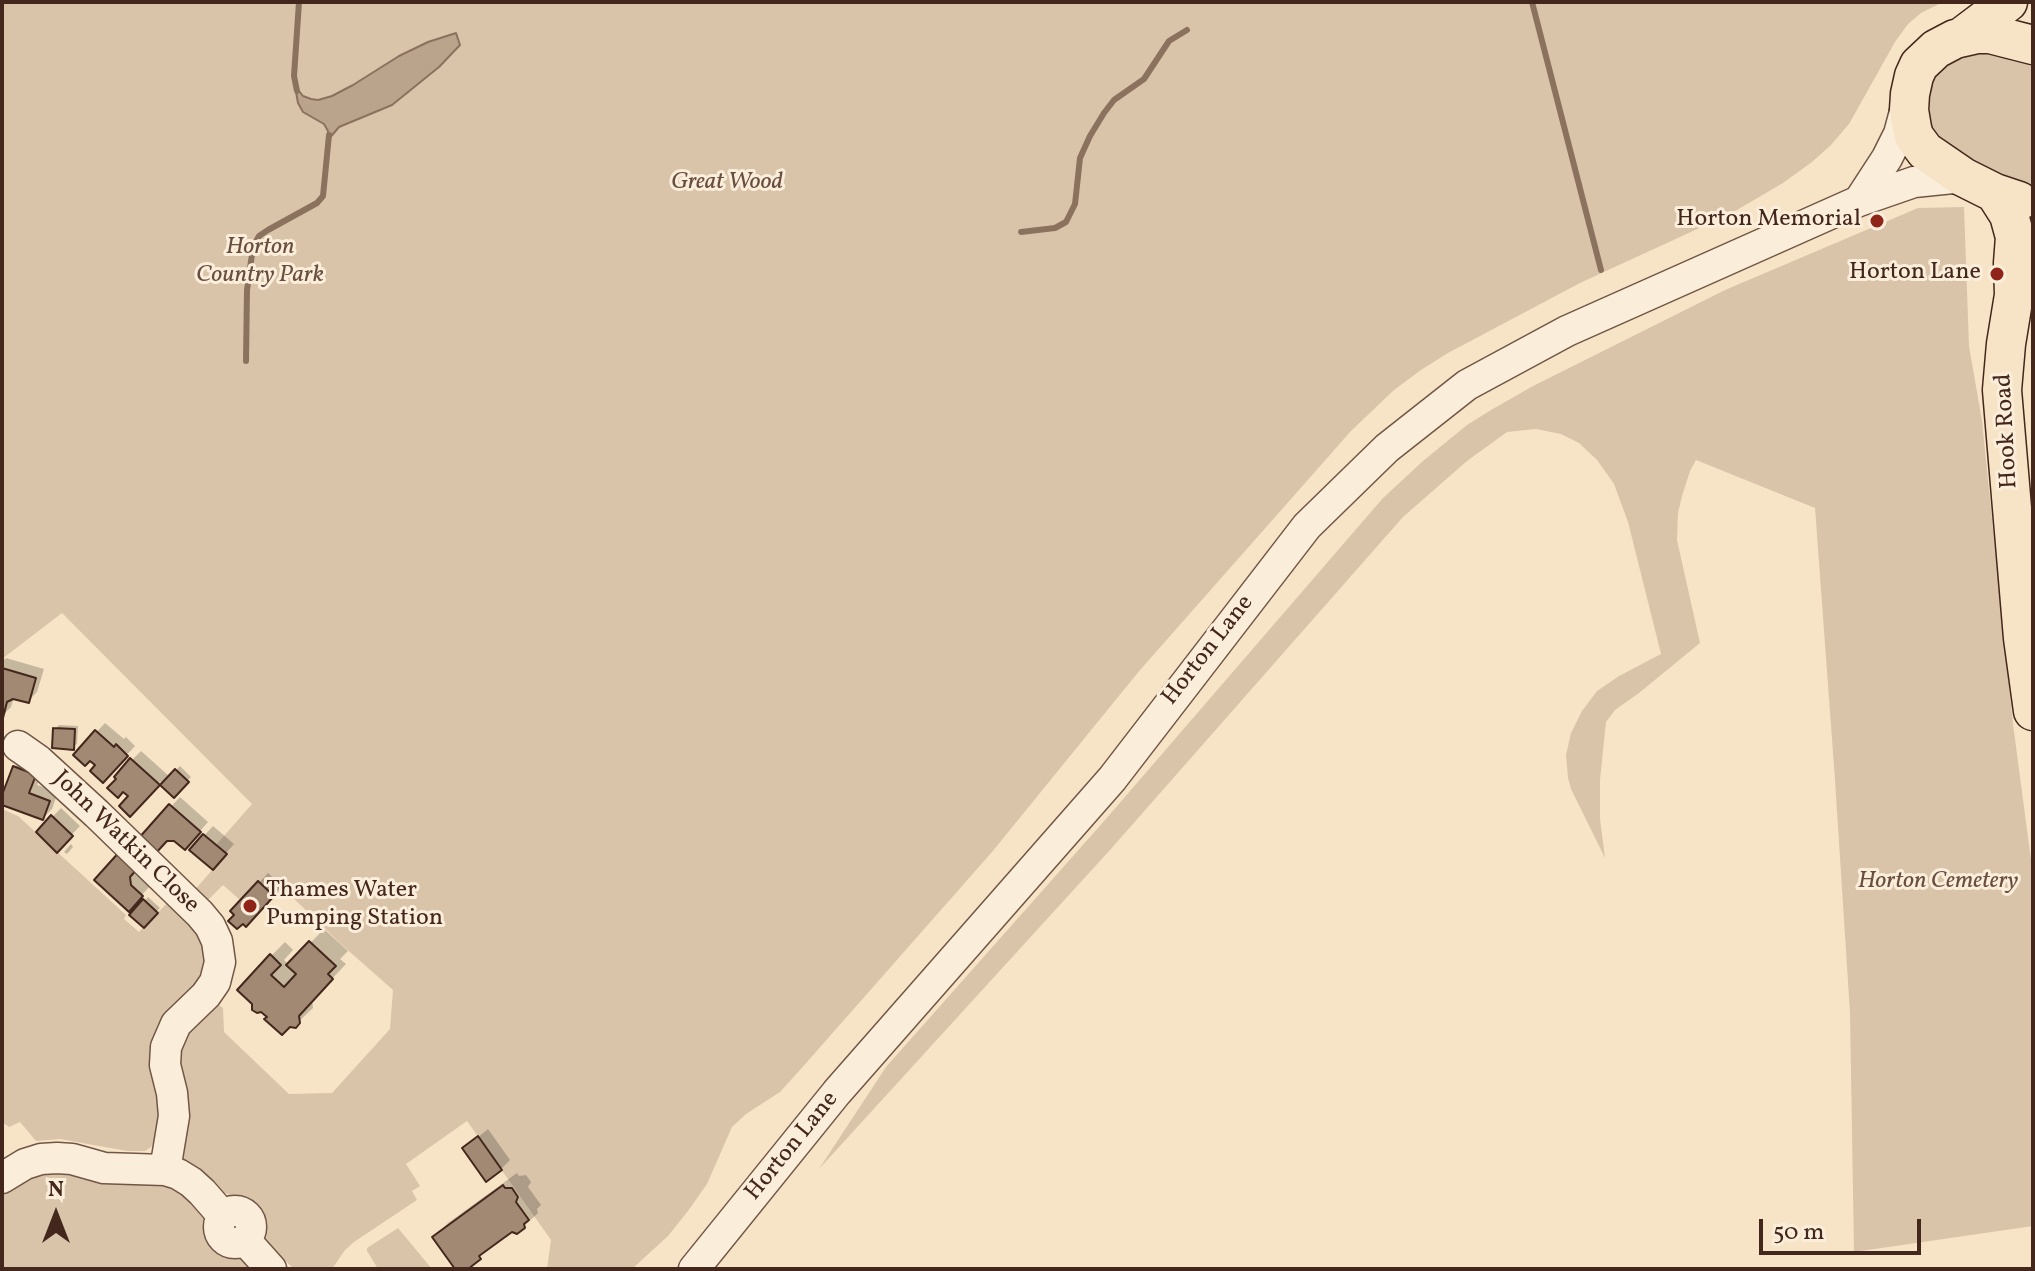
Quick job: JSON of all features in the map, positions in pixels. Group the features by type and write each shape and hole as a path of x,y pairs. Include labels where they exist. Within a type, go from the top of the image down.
{"main road":[{"path":"2008,2 1963,36 1936,49 1924,59 1914,76 1910,120 1914,136 1925,151 1979,185 2033,204"},
{"path":"1963,36 1997,35 2033,45"},
{"name":"Hook Road","path":"1979,185 2009,215 2014,233 2013,263 2024,282 2006,344 2002,390 2023,638 2033,711"}],"street":[{"path":"1859,201 1899,134 1910,94"},
{"name":"Horton Lane","path":"694,1269 837,1092 1112,779 1307,526 1387,448 1467,385 1567,331 1859,201 1914,182 1979,185"},
{"name":"John Watkin Close","path":"18,746 38,760 200,914 210,926 219,949 215,982 176,1024 166,1047 165,1065 174,1116 165,1170"},
{"path":"2,1178 25,1164 57,1158 104,1168 165,1170 178,1174 191,1182 223,1216 219,1227 223,1239 234,1244 245,1240 271,1269"}],"green space":[{"path":"2,2 1943,2 1908,24 1849,124 1812,162 1730,214 1580,283 1448,353 1394,390 1351,431 1140,670 992,852 800,1070 780,1092 732,1127 707,1184 688,1211 668,1236 632,1269 547,1269 551,1240 467,1121 406,1164 420,1186 412,1191 417,1200 354,1242 332,1269 294,1269 266,1242 261,1218 251,1203 222,1192 209,1178 186,1164 181,1154 177,1044 216,1003 223,1008 224,1032 289,1094 332,1093 390,1029 393,990 290,895 274,896 258,881 240,900 223,885 205,903 193,892 226,854 216,845 252,804 62,613 2,659"},
{"path":"1997,47 2033,61 2033,189 1955,156 1928,126 1926,89 1948,56"},
{"name":"Horton Cemetery","path":"1964,207 1969,346 1982,421 2013,724 2033,875 2033,1226 1854,1252 1850,1013 1815,508 1696,460 1682,496 1677,540 1700,643 1615,710 1606,722 1600,780 1600,819 1605,858 1568,778 1566,755 1571,733 1597,691 1661,654 1628,522 1614,484 1597,460 1579,443 1561,434 1536,429 1507,432 1467,461 1403,517 1110,850 819,1169 886,1067 1105,820 1383,498 1423,461 1467,425 1533,386 1725,290 1918,208"},
{"path":"2,809 18,816 126,915 124,919 139,932 171,899 211,947 162,1116 153,1143 145,1151 127,1151 60,1139 36,1141 20,1122 9,1127 2,1122"},
{"path":"78,1173 156,1179 187,1194 208,1221 214,1246 221,1252 241,1256 253,1269 2,1269 3,1194 17,1183 38,1175"},
{"path":"398,1228 432,1269 378,1269 367,1248"}],"shaded area":[{"path":"456,33 460,45 439,67 392,105 339,127 328,140 324,124 303,112 298,103 295,86 303,96 311,99 332,96 399,56"}],"building":[{"path":"2,668 36,678 29,703 13,699 7,702 3,718"},
{"path":"53,728 75,729 74,750 52,748"},
{"path":"95,730 128,756 103,783 90,771 95,765 90,761 85,766 73,755"},
{"path":"130,758 160,785 130,817 119,806 128,796 123,792 118,798 107,788"},
{"path":"13,766 36,775 29,793 50,801 43,820 2,805 2,795"},
{"path":"175,769 189,782 174,798 160,785"},
{"path":"169,804 201,832 185,850 174,841 167,841 155,854 138,839"},
{"path":"51,815 73,836 57,853 36,832"},
{"path":"203,834 227,854 213,870 189,850"},
{"path":"121,850 139,867 130,877 131,885 143,896 129,912 94,880"},
{"name":"Thames Water Pumping Station","path":"258,881 274,896 246,927 243,924 237,929 228,921 234,915 230,911"},
{"path":"143,899 158,913 144,928 129,915"},
{"path":"309,941 336,966 328,974 333,979 299,1016 300,1023 296,1028 290,1027 282,1035 264,1019 267,1017 261,1012 252,1010 252,1004 237,990 270,954 281,965 271,975 284,987 296,974 286,965"},
{"path":"478,1136 502,1170 486,1182 462,1148"},
{"path":"503,1185 512,1188 518,1197 516,1202 529,1220 524,1224 525,1228 517,1234 512,1232 479,1256 481,1259 468,1269 455,1269 432,1237"}],"waterway":[{"path":"297,91 294,76 299,2"},
{"path":"1532,2 1601,270"},
{"path":"1021,232 1055,228 1066,222 1075,204 1080,158 1104,113 1114,100 1144,79 1169,41 1187,30"},
{"path":"246,361 247,290 253,247 259,236 317,203 323,196 329,135"}],"place":[{"name":"Horton Memorial","path":"1877,221"},
{"name":"Horton Lane","path":"1997,274"},
{"name":"Thames Water Pumping Station","path":"250,906"}],"park label":[{"name":"Great Wood","path":"727,184"},
{"name":"Horton Country Park","path":"260,263"}]}
